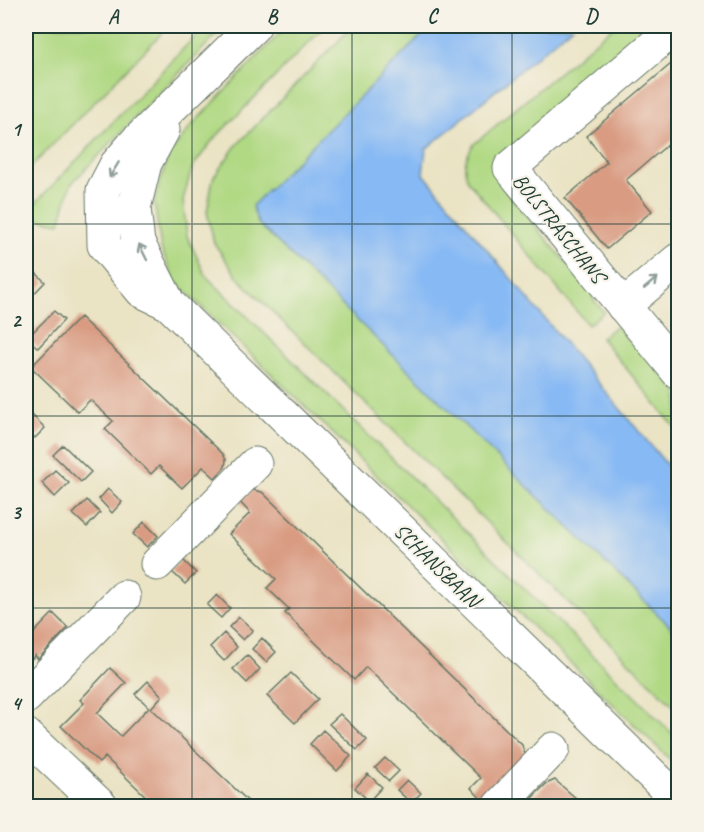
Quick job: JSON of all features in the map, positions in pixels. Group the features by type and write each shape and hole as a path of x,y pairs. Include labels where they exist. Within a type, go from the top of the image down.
{"street":[{"name":"SCHANSBAAN","path":"254,26 182,98 144,163 135,208 138,243 170,304 678,800"},
{"name":"BOLSTRASCHANS","path":"676,26 510,168 678,372"},
{"path":"623,306 678,260"},
{"path":"157,564 255,464"},
{"path":"26,697 124,597"},
{"path":"26,735 101,807"},
{"path":"499,807 553,749"}],"green space":[{"path":"26,26 169,26 26,172"},
{"path":"205,26 225,26 71,184 60,223 26,217 26,213"},
{"path":"287,26 325,26 212,141 192,168 183,200 187,236 206,276 678,739 678,767 175,281 161,248 154,201 169,155 193,124"},
{"path":"353,26 431,26 253,206 258,223 678,634 678,710 238,278 214,243 207,212 213,178 235,147"},
{"path":"614,26 653,26 498,173 503,188 593,294 593,299 604,312 588,325 468,181 465,167 473,145"},
{"path":"616,326 629,340 636,341 678,393 678,431 601,338"}],"water":[{"path":"431,26 573,26 426,149 423,173 678,478 678,634 258,223 252,206"}],"building":[{"path":"678,58 678,136 626,180 652,211 607,249 565,198 607,162 586,136"},
{"path":"678,201 678,214 672,207"},
{"path":"26,263 45,282 26,302"},
{"path":"54,311 64,320 38,348 27,338"},
{"path":"80,317 223,454 226,460 225,467 215,478 203,467 182,488 159,466 151,474 105,429 113,421 90,400 78,412 31,367"},
{"path":"26,409 45,428 35,438 26,429"},
{"path":"63,445 91,472 81,482 53,455"},
{"path":"55,470 69,483 55,497 42,483"},
{"path":"108,489 122,502 112,513 99,499"},
{"path":"253,490 262,492 522,745 525,754 522,760 483,801 471,788 481,778 366,667 354,680 285,613 289,609 267,588 276,579 229,534 250,513 239,501"},
{"path":"87,500 100,513 87,527 73,514"},
{"path":"144,522 158,536 147,547 133,534"},
{"path":"182,559 196,573 185,584 171,571"},
{"path":"217,595 230,608 221,618 207,605"},
{"path":"53,613 68,628 38,659 35,655 26,665 26,641"},
{"path":"239,617 253,630 243,640 229,627"},
{"path":"224,633 237,647 224,661 210,647"},
{"path":"262,638 276,652 266,662 252,649"},
{"path":"247,655 260,669 247,683 233,669"},
{"path":"110,668 126,683 97,713 121,736 149,707 135,694 148,681 162,696 151,708 253,806 156,806 105,757 99,763 61,726 84,703 80,700"},
{"path":"291,673 318,699 295,723 267,696"},
{"path":"340,714 367,740 357,750 329,724"},
{"path":"323,730 351,756 337,771 310,744"},
{"path":"385,758 399,771 389,781 375,768"},
{"path":"368,774 382,787 369,801 355,788"},
{"path":"407,780 421,793 411,803 397,790"},
{"path":"555,780 585,806 524,806 546,784"}]}
